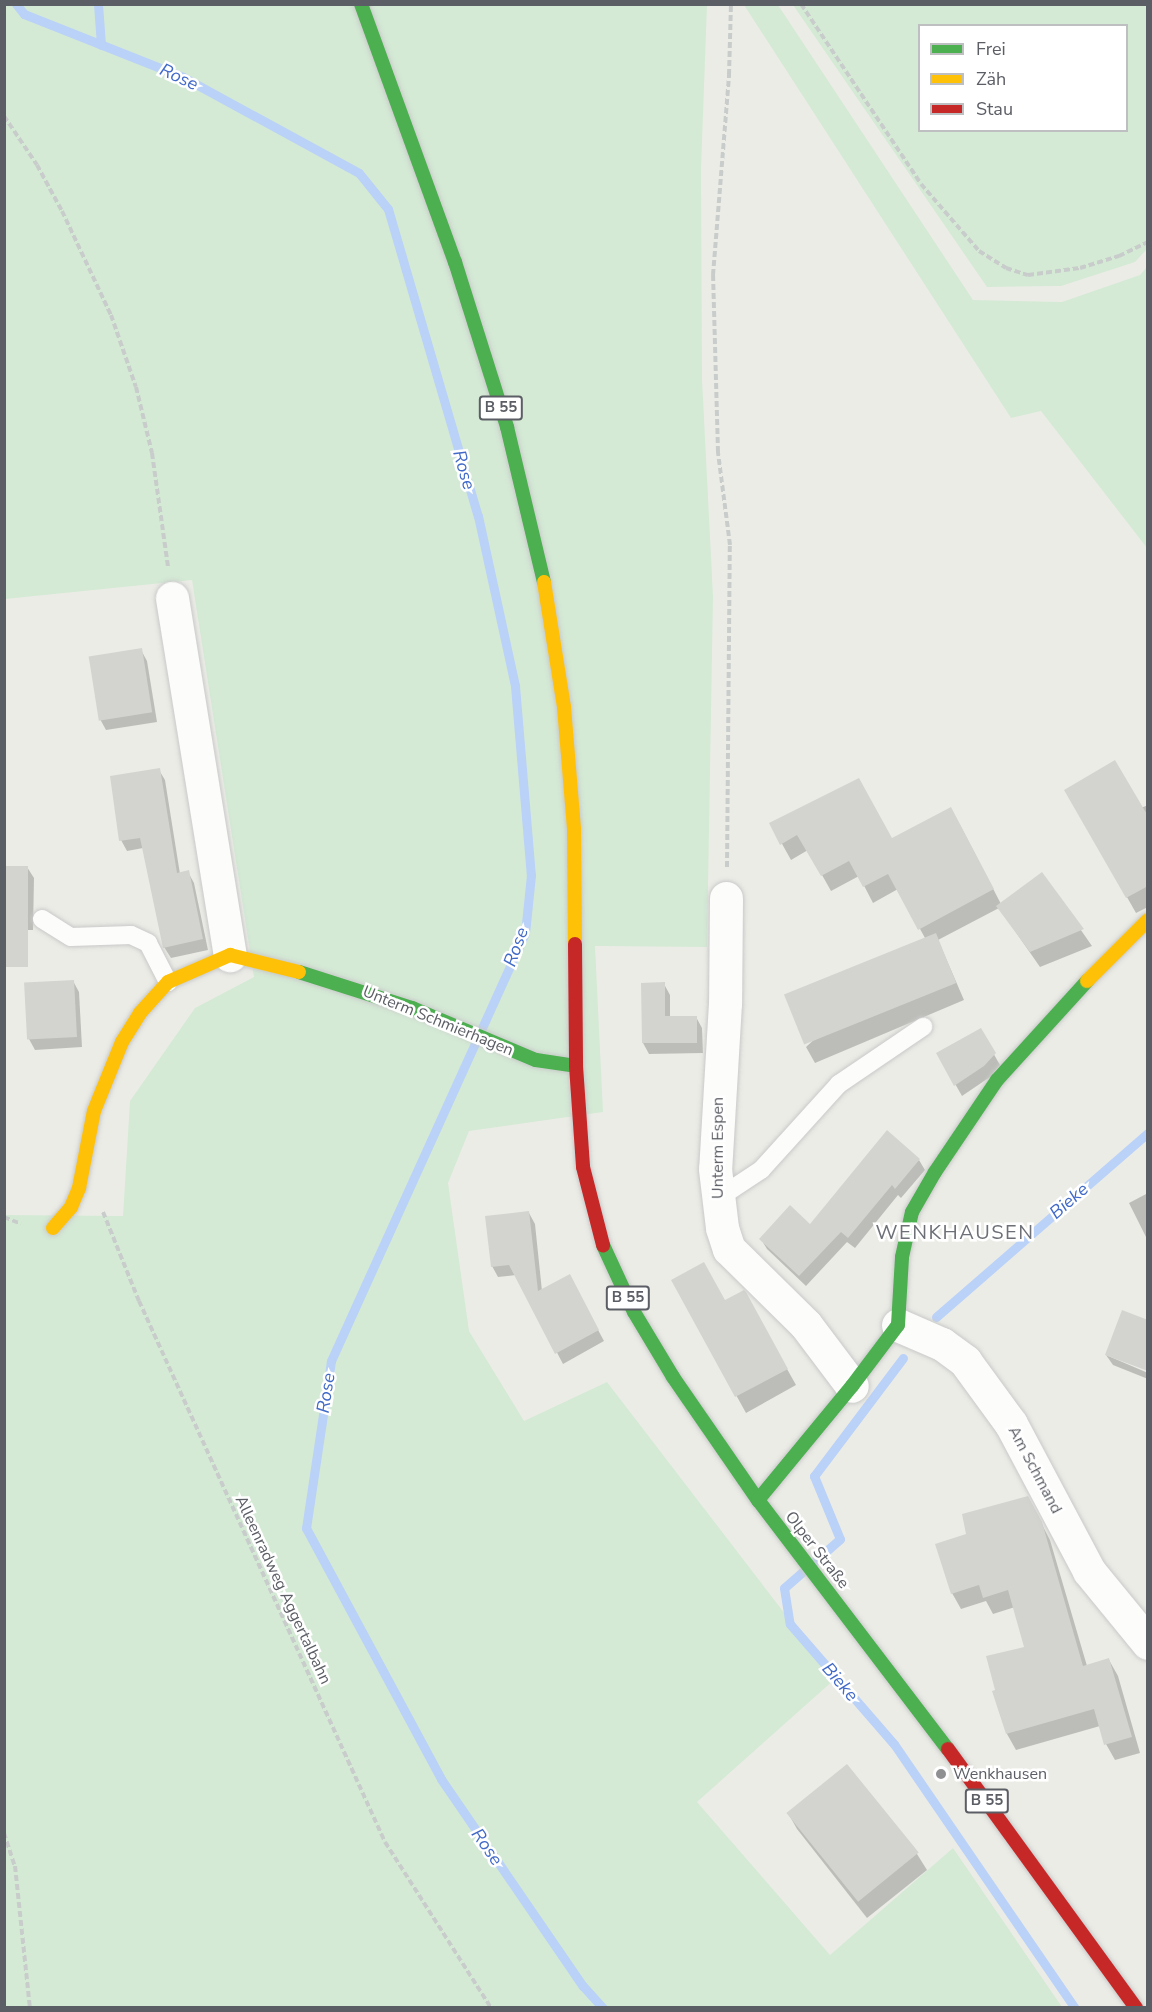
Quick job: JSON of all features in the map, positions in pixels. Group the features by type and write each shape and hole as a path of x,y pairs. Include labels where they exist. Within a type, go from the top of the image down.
{"main road":[{"name":"B 55","path":"361,4 455,262 507,427 543,573 564,707 574,829 576,1066"},
{"path":"758,1500 852,1386 898,1325 902,1257 912,1212 934,1172 998,1080 1061,1007 1148,921"},
{"name":"Unterm Schmierhagen","path":"230,955 308,974 412,1008 536,1060 576,1066"},
{"path":"53,1228 71,1207 84,1167 86,1142 94,1111 122,1042 140,1013 168,982 230,955"},
{"name":"Olper Straße","path":"576,1066 583,1167 602,1242 634,1312 673,1377 758,1500 962,1766 1136,2007"}],"street":[{"path":"172,597 230,955"},
{"name":"Unterm Espen","path":"726,898 725,1003 717,1109 717,1199 729,1249 807,1325 852,1386"},
{"name":"Am Schmand","path":"898,1325 942,1344 965,1361 1011,1424 1089,1571 1148,1643"}],"lane":[{"path":"42,919 71,937 131,935 148,944 168,982"},
{"path":"717,1199 760,1170 838,1084 923,1027"}],"path":[{"path":"726,898 730,766 730,545 718,452 713,275 717,197 729,75 731,4"},
{"path":"801,4 921,184 979,251 1006,268 1028,275 1080,268 1119,256 1148,242"},
{"path":"4,116 37,165 62,211 89,263 115,326 136,387 152,453 172,597"},
{"name":"Alleenradweg Aggertalbahn","path":"84,1167 139,1300 385,1842 491,2007"},
{"path":"4,1833 15,1866 30,2007"}],"green space":[{"path":"5,5 707,5 701,169 702,379 713,596 707,947 595,946 603,1112 469,1131 448,1183 469,1331 524,1421 607,1382 835,1679 697,1802 830,1955 953,1848 1062,2007 5,2007 5,1215 123,1216 130,1101 195,1008 254,977 192,580 5,599"},
{"path":"744,5 778,5 973,300 1062,302 1140,275 1147,267 1147,548 1041,411 1011,418"},
{"path":"793,5 1147,5 1147,249 1135,262 1061,286 987,287"}],"building":[{"path":"142,648 152,712 99,721 89,656"},
{"path":"1115,760 1148,816 1148,886 1126,898 1064,790"},
{"path":"160,768 177,873 189,870 203,939 163,948 140,838 119,841 110,776"},
{"path":"859,778 892,838 951,807 994,889 918,930 888,874 863,887 849,861 821,876 797,835 780,845 769,823"},
{"path":"4,866 28,866 28,967 4,967"},
{"path":"1042,872 1084,929 1030,952 996,906"},
{"path":"936,933 956,983 804,1045 784,994"},
{"path":"74,980 77,1037 27,1040 24,983"},
{"path":"665,982 665,1016 697,1016 697,1043 642,1043 641,983"},
{"path":"981,1028 996,1053 984,1066 954,1086 936,1053"},
{"path":"887,1130 920,1159 895,1189 892,1185 848,1238 841,1232 799,1276 759,1239 790,1205 810,1224"},
{"path":"529,1211 538,1291 570,1274 599,1330 555,1354 509,1265 491,1267 485,1216"},
{"path":"704,1262 725,1300 744,1290 746,1292 788,1369 735,1397 671,1280"},
{"path":"1122,1310 1148,1320 1148,1371 1105,1355"},
{"path":"1028,1496 1042,1522 1083,1666 1109,1658 1132,1737 1104,1745 1094,1709 1006,1734 992,1691 995,1690 986,1656 1024,1647 1008,1590 983,1598 979,1585 951,1594 935,1544 966,1534 962,1514"},
{"path":"847,1764 919,1853 858,1902 786,1813"}],"waterway":[{"name":"Rose","path":"16,4 24,14 183,77 359,173 388,209 478,516 515,686 531,875 525,933 331,1361 306,1528 441,1779 583,1986 603,2008"},
{"path":"98,4 101,45"},
{"name":"Bieke","path":"936,1317 1148,1133"},
{"name":"Bieke","path":"903,1358 814,1476 840,1539 784,1588 790,1624 894,1744 1075,2008"}],"traffic: fast":[{"path":"361,4 455,262 507,427 544,582"},
{"path":"299,972 412,1008 536,1060 576,1066"},
{"path":"758,1500 852,1386 898,1325 902,1257 912,1212 935,1172 997,1080 1087,981"},
{"path":"603,1245 634,1312 673,1377 758,1500 948,1749"}],"traffic: slow":[{"path":"544,582 564,707 574,829 575,944"},
{"path":"1087,981 1148,920"},
{"path":"53,1228 71,1207 79,1188 94,1111 122,1042 140,1013 168,982 230,955 299,972"}],"traffic: jam":[{"path":"575,944 576,1066 583,1167 603,1245"},
{"path":"948,1749 1136,2008"}],"place":[{"name":"Wenkhausen","path":"941,1774"}],"district":[{"name":"WENKHAUSEN","path":"955,1232"}]}
